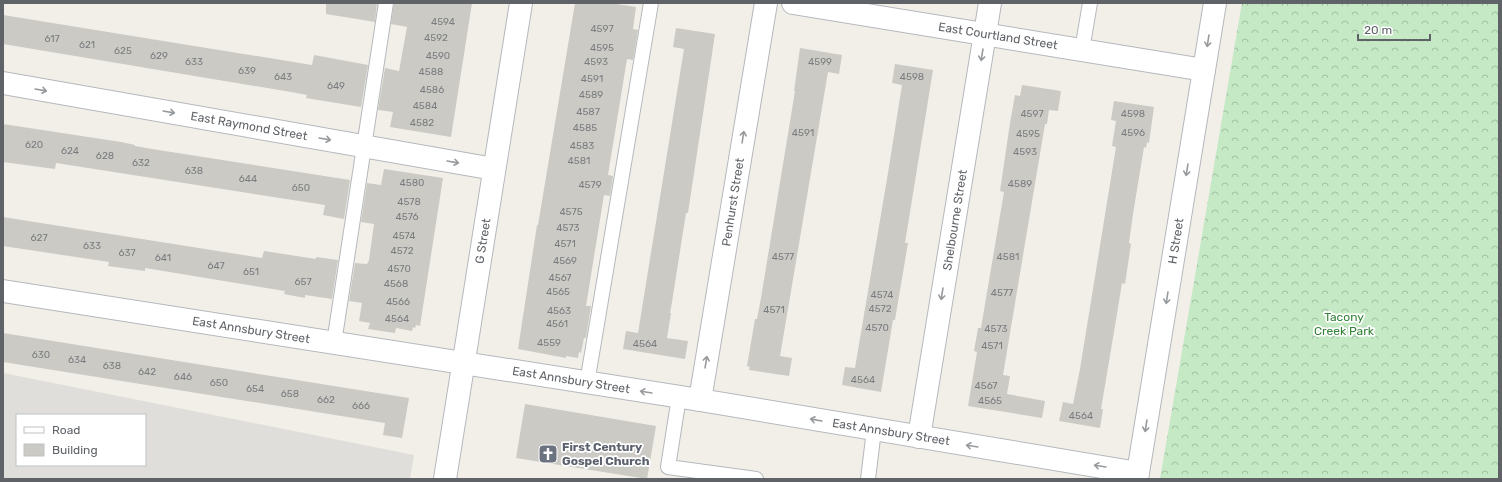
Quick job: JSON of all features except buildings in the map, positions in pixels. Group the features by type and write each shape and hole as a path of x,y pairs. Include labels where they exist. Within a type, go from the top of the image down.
{"street":[{"name":"G Street","path":"445,479 521,3"},
{"name":"Penhurst Street","path":"690,399 766,3"},
{"name":"East Courtland Street","path":"793,3 868,9 985,34 1204,70"},
{"name":"Shelbourne Street","path":"919,437 990,3"},
{"name":"H Street","path":"1138,476 1215,3"},
{"name":"East Raymond Street","path":"3,83 494,169"},
{"name":"East Annsbury Street","path":"3,291 690,399 919,437 1138,476"}],"lane":[{"path":"334,343 386,3"},
{"path":"587,383 651,3"},
{"path":"1082,50 1090,3"},
{"path":"690,399 668,467 756,479"},
{"path":"868,479 874,430"}],"shaded area":[{"path":"3,373 414,455 410,479 3,479"}],"green space":[{"name":"Tacony Creek Park","path":"1242,3 1499,3 1499,479 1160,479"}],"place":[{"name":"First Century Gospel Church","path":"548,454"}]}
